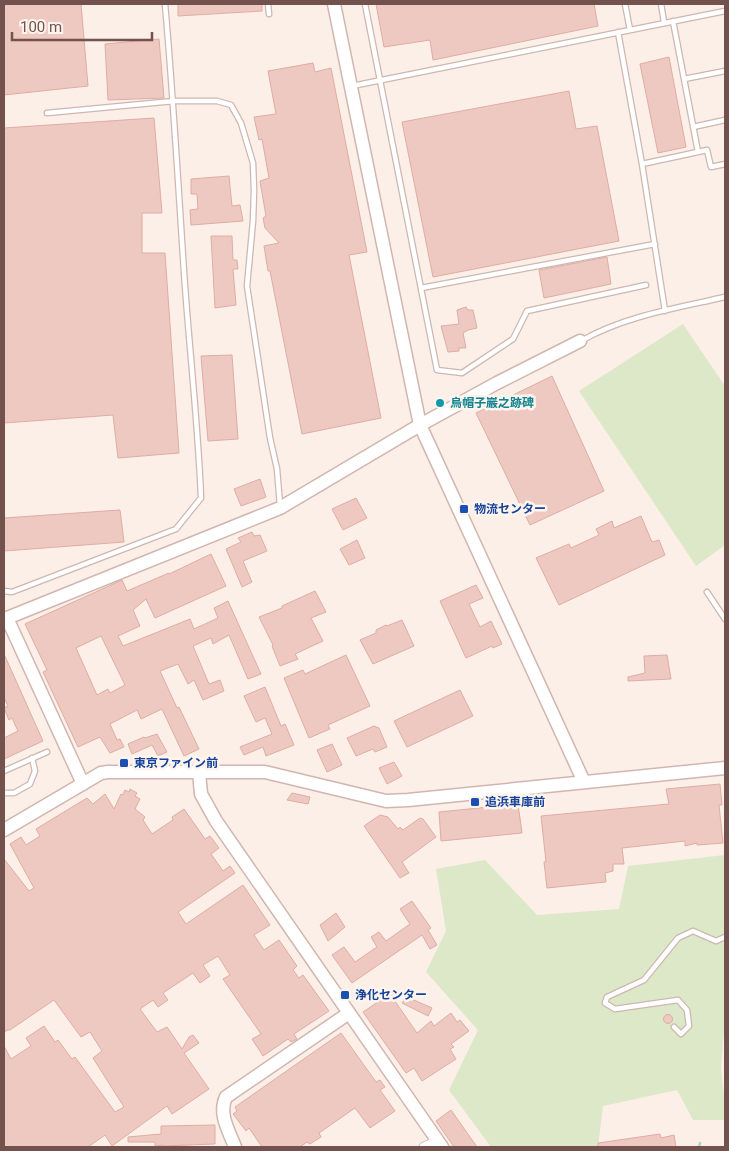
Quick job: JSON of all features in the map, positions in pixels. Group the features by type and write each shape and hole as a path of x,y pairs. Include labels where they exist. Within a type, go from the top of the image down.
{"street":[{"path":"334,4 420,425 584,782"},
{"path":"83,784 7,618 280,508 420,425 580,341"},
{"path":"4,830 101,773 108,772 265,772 386,801 417,800 725,768"},
{"path":"199,772 199,788 206,805 440,1144 424,1147"},
{"path":"235,1147 223,1116 222,1108 226,1097 349,1013"}],"lane":[{"path":"4,591 12,592 176,529 201,498 199,448 184,273 174,102 165,4"},
{"path":"268,4 269,14"},
{"path":"365,4 438,370 462,373 513,340 527,311 646,285"},
{"path":"625,4 630,30"},
{"path":"661,4 664,22"},
{"path":"351,86 725,11"},
{"path":"673,21 698,152"},
{"path":"618,32 642,164 665,311"},
{"path":"684,79 725,71"},
{"path":"47,113 217,100 231,105 241,123 253,163 253,220 247,286 270,438 277,470 280,508"},
{"path":"693,128 725,120"},
{"path":"642,164 707,150 711,167 725,164"},
{"path":"421,288 655,244"},
{"path":"580,341 599,330 665,311 725,297"},
{"path":"708,592 725,618"},
{"path":"4,772 48,752"},
{"path":"4,793 14,794 30,784 35,771 32,758"},
{"path":"674,1027 681,1034 689,1026 687,1010 678,1000 615,1009 605,1003 607,997 644,980 678,938 694,931 716,941 725,937"}],"green space":[{"path":"683,324 725,386 725,545 696,566 579,391"},
{"path":"725,855 725,1018 721,1068 725,1120 693,1120 677,1090 603,1106 598,1147 491,1147 449,1090 478,1030 426,972 446,931 436,869 485,860 537,915 619,909 628,866"}],"building":[{"path":"4,4 81,4 88,86 4,95"},
{"path":"178,4 262,4 262,11 178,16"},
{"path":"376,4 594,4 598,26 433,60 430,40 384,47"},
{"path":"159,39 164,98 108,100 105,44"},
{"path":"669,57 686,147 658,153 640,64"},
{"path":"313,63 315,72 331,68 367,252 349,255 381,418 302,434 264,246 279,243 265,228 263,218 266,216 260,181 269,178 262,139 259,140 254,117 276,114 268,71"},
{"path":"569,91 576,129 597,126 619,241 433,277 402,122"},
{"path":"154,118 162,213 142,213 142,253 165,253 179,453 118,458 113,415 4,423 4,128"},
{"path":"229,176 232,206 240,205 243,221 191,225 190,210 198,209 197,194 191,194 191,179"},
{"path":"211,236 232,236 233,260 237,260 238,269 233,269 236,305 215,308"},
{"path":"607,257 611,284 544,298 539,270"},
{"path":"466,307 468,310 473,310 477,328 463,333 466,348 459,348 459,351 448,352 441,326 459,324 457,310"},
{"path":"232,355 238,439 208,441 201,356"},
{"path":"552,376 604,491 530,525 476,413"},
{"path":"260,479 266,497 241,506 234,489"},
{"path":"356,498 367,518 343,530 332,509"},
{"path":"120,510 124,542 4,551 4,518"},
{"path":"641,516 652,542 659,540 665,555 559,605 536,558 569,544 571,548 599,535 596,529 612,521 614,528"},
{"path":"252,532 254,536 260,535 267,551 243,561 252,582 242,587 226,549 241,542 238,538"},
{"path":"357,540 365,558 349,565 340,549"},
{"path":"211,554 226,586 155,618 146,599 133,610 140,626 118,636 123,646 190,619 194,629 218,618 214,608 228,601 261,674 248,679 229,635 213,644 211,638 193,646 209,684 220,680 224,691 203,700 194,680 188,684 178,664 160,671 199,749 184,756 162,709 141,719 137,710 110,724 117,740 120,739 124,747 110,753 100,737 78,747 43,672 47,670 25,624 122,580 127,591","holes":["101,636 125,685 110,693 108,689 97,695 76,648"]},
{"path":"476,585 483,598 469,604 480,627 491,621 502,644 493,648 492,646 466,658 440,601"},
{"path":"315,591 326,612 311,618 323,641 295,654 298,659 280,666 273,645 259,617 282,608 282,606"},
{"path":"402,620 414,646 373,664 360,640 376,633 376,630 386,625"},
{"path":"4,654 43,741 4,759 4,738 18,731 12,718 9,720 4,708 8,706 4,698"},
{"path":"346,655 370,706 328,725 330,729 309,738 284,678 303,670 305,674"},
{"path":"667,655 671,679 628,681 628,677 645,673 644,656"},
{"path":"265,687 281,726 285,724 294,745 266,756 263,747 244,755 240,747 272,734 265,718 256,722 244,696"},
{"path":"460,690 473,716 407,747 394,721"},
{"path":"374,726 379,728 387,747 375,752 373,749 356,756 347,738"},
{"path":"157,734 167,752 158,756 152,745 132,754 128,744"},
{"path":"332,744 342,765 327,772 317,750"},
{"path":"394,762 402,776 387,784 379,768"},
{"path":"720,784 722,805 719,805 723,843 697,845 697,843 685,846 685,841 622,848 624,864 613,864 613,871 605,873 606,882 547,888 541,816 669,804 666,789"},
{"path":"130,789 137,793 135,796 140,799 135,809 145,817 143,820 152,834 173,820 172,817 184,809 205,839 210,836 219,848 211,854 223,871 230,866 235,873 178,912 186,924 243,885 270,925 254,935 264,950 279,940 297,966 293,970 299,978 303,975 329,1011 294,1034 297,1039 291,1042 288,1039 263,1056 252,1039 261,1034 223,979 230,975 218,956 203,965 210,976 200,983 193,973 163,993 168,1000 158,1007 153,1000 140,1009 157,1032 167,1027 182,1049 189,1037 193,1035 199,1043 184,1053 209,1089 172,1114 167,1106 112,1146 105,1135 88,1147 4,1147 4,1046 11,1059 31,1046 26,1038 44,1026 55,1042 58,1040 72,1059 75,1057 115,1112 124,1107 93,1058 102,1051 90,1032 81,1037 54,1000 10,1030 4,1032 4,859 29,891 34,888 10,844 21,837 26,845 40,836 36,829 87,798 93,804 105,794 114,809 121,794 123,795 125,790 129,792"},
{"path":"292,793 310,797 308,804 287,800"},
{"path":"518,804 522,833 441,841 439,812"},
{"path":"380,815 388,817 398,829 400,827 403,830 420,818 423,819 436,837 402,862 409,873 400,878 364,826"},
{"path":"412,901 431,928 428,930 437,945 430,949 422,935 352,983 332,955 344,947 355,962 377,947 371,937 379,932 386,941 410,924 400,909"},
{"path":"336,913 345,927 328,941 320,925"},
{"path":"390,994 417,1033 431,1021 434,1026 451,1013 457,1022 460,1020 469,1031 451,1044 454,1047 450,1049 456,1059 422,1081 414,1068 406,1073 363,1012"},
{"path":"407,997 432,1008 428,1016 402,1003"},
{"path":"668,1014 673,1019 668,1024 663,1019"},
{"path":"341,1033 376,1082 380,1080 385,1087 380,1090 395,1111 370,1128 355,1108 319,1133 321,1137 310,1144 307,1142 300,1147 262,1147 249,1128 246,1131 233,1114 237,1111 235,1107"},
{"path":"451,1110 477,1147 454,1147 436,1121"},
{"path":"215,1125 215,1144 155,1146 155,1142 128,1142 128,1137 161,1134 161,1126"},
{"path":"660,1134 661,1138 674,1135 676,1147 598,1147 598,1143"}],"waterway":[{"path":"699,1147 700,1143"}],"place":[{"name":"烏帽子巖之跡碑","path":"440,403"},
{"name":"物流センター","path":"464,509"},
{"name":"東京ファイン前","path":"124,763"},
{"name":"追浜車庫前","path":"475,802"},
{"name":"浄化センター","path":"345,995"}]}
